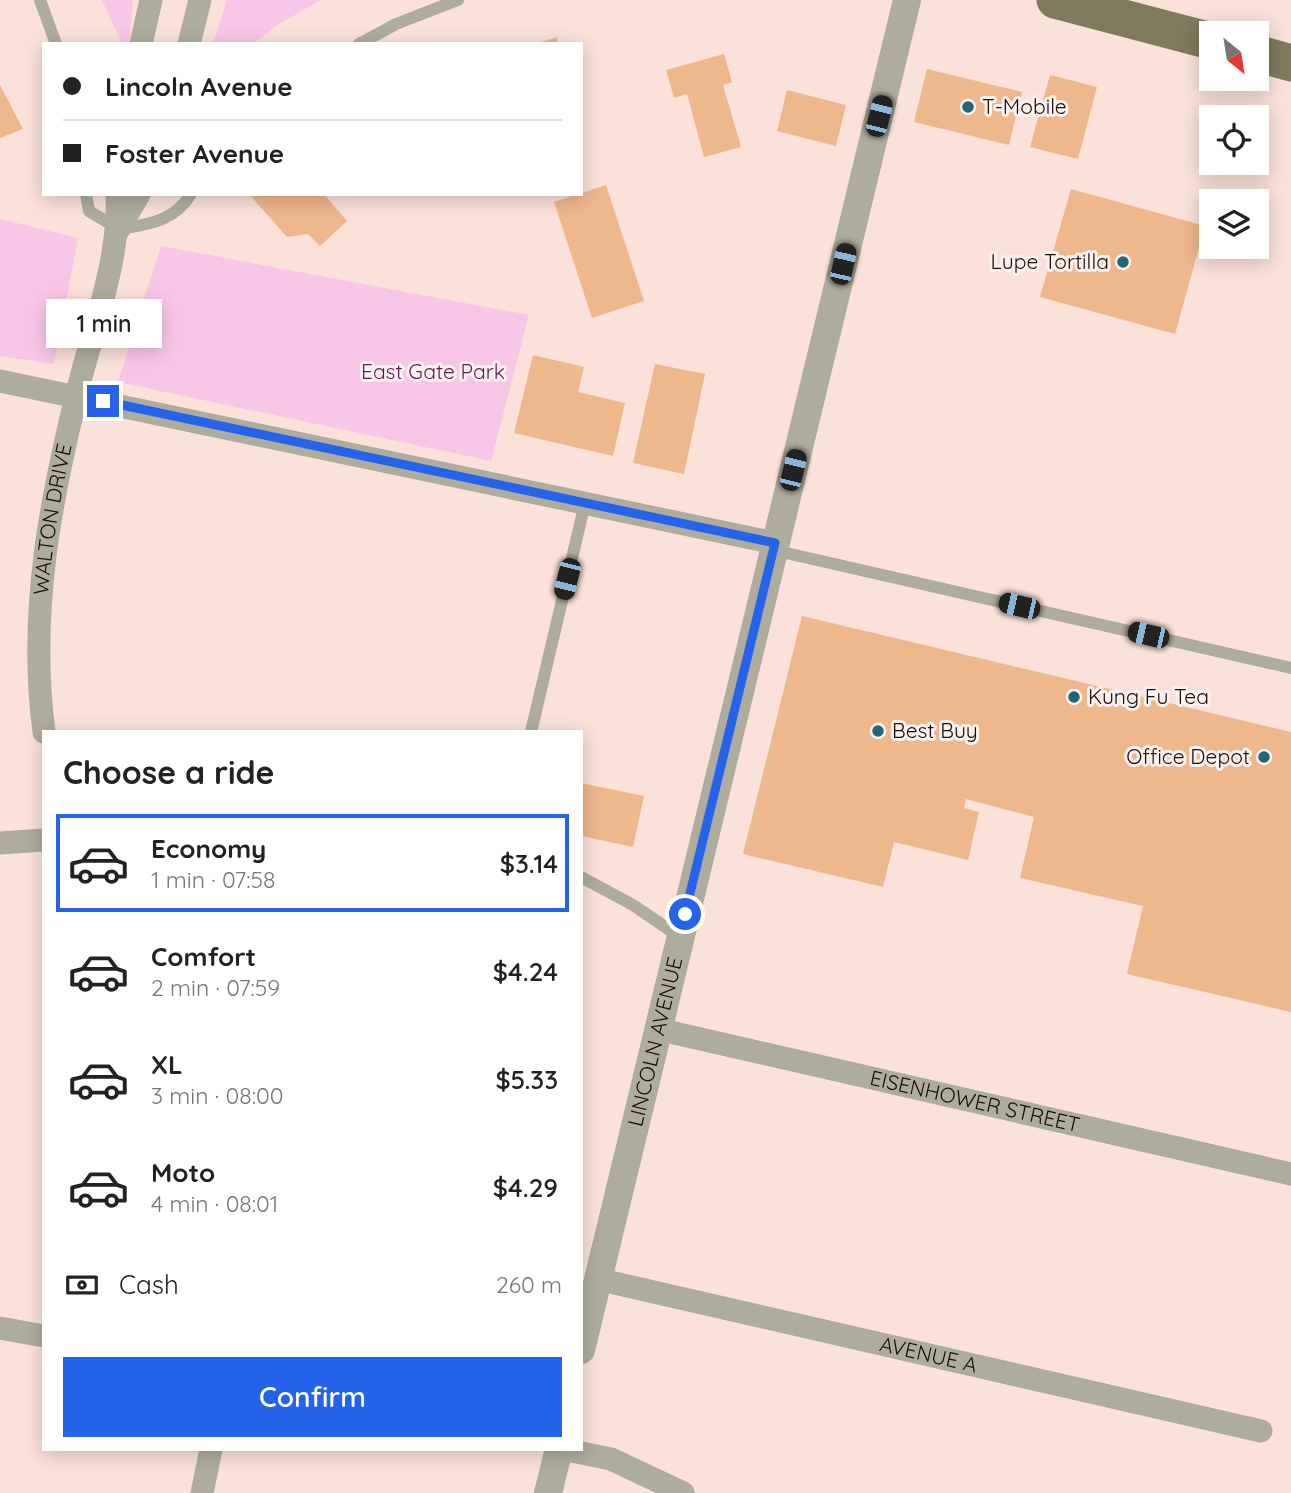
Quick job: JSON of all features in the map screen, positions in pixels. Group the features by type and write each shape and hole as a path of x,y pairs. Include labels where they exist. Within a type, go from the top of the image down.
{"main road":[{"path":"1055,0 1199,38"},
{"path":"1269,57 1291,63"}],"street":[{"path":"141,42 151,0"},
{"path":"190,42 200,0"},
{"name":"LINCOLN AVENUE","path":"583,1341 907,0"},
{"name":"WALTON DRIVE","path":"117,196 119,229"},
{"name":"WALTON DRIVE","path":"44,730 38,685 37,627 42,562 77,395 119,229 138,196"},
{"path":"0,381 585,503 774,546"},
{"path":"0,844 42,840"},
{"name":"EISENHOWER STREET","path":"657,1029 1291,1174"},
{"name":"AVENUE A","path":"597,1279 1261,1431"},
{"path":"0,1328 42,1336"},
{"path":"201,1493 211,1451"},
{"path":"548,1493 560,1451"},
{"path":"571,1451 611,1459 683,1493"}],"lane":[{"path":"40,0 55,42"},
{"path":"363,42 396,24 457,0"},
{"path":"86,196 89,211 119,229 162,221 183,207 190,196"},
{"path":"531,730 585,503"},
{"path":"774,546 1291,668"},
{"path":"583,878 633,905 680,937"}],"green space":[{"path":"102,0 133,0 129,42 121,42"},
{"path":"227,0 321,0 279,24 256,42 214,42"},
{"path":"0,219 78,238 54,364 0,356"},
{"name":"East Gate Park","path":"161,246 529,315 491,461 118,382"}],"building":[{"path":"557,37 558,42 541,42"},
{"path":"724,54 732,82 723,85 741,147 704,157 687,94 674,98 666,70"},
{"name":"T-Mobile","path":"927,69 1022,92 1009,145 914,122"},
{"path":"1050,75 1097,87 1078,159 1030,147"},
{"path":"0,85 23,129 0,138"},
{"path":"787,90 846,105 836,146 777,131"},
{"path":"606,185 644,301 592,318 554,202 572,196 583,196 583,193"},
{"name":"Lupe Tortilla","path":"1071,189 1199,224 1199,248 1175,334 1040,297"},
{"path":"251,196 326,196 347,221 320,246 308,234 287,237"},
{"path":"533,355 584,367 578,392 625,403 613,456 514,433"},
{"path":"655,364 705,374 684,474 633,463"},
{"path":"802,616 1291,732 1291,1012 1127,974 1143,906 1020,878 1034,817 966,799 964,808 979,812 968,860 894,842 883,887 743,854"},
{"path":"583,783 644,796 633,847 583,836"}],"place":[{"name":"T-Mobile","path":"968,107"},
{"name":"Lupe Tortilla","path":"1123,262"},
{"name":"Kung Fu Tea","path":"1074,697"},
{"name":"Best Buy","path":"878,731"},
{"name":"Office Depot","path":"1264,757"}],"route":[{"path":"103,401 775,543 685,914"}]}
